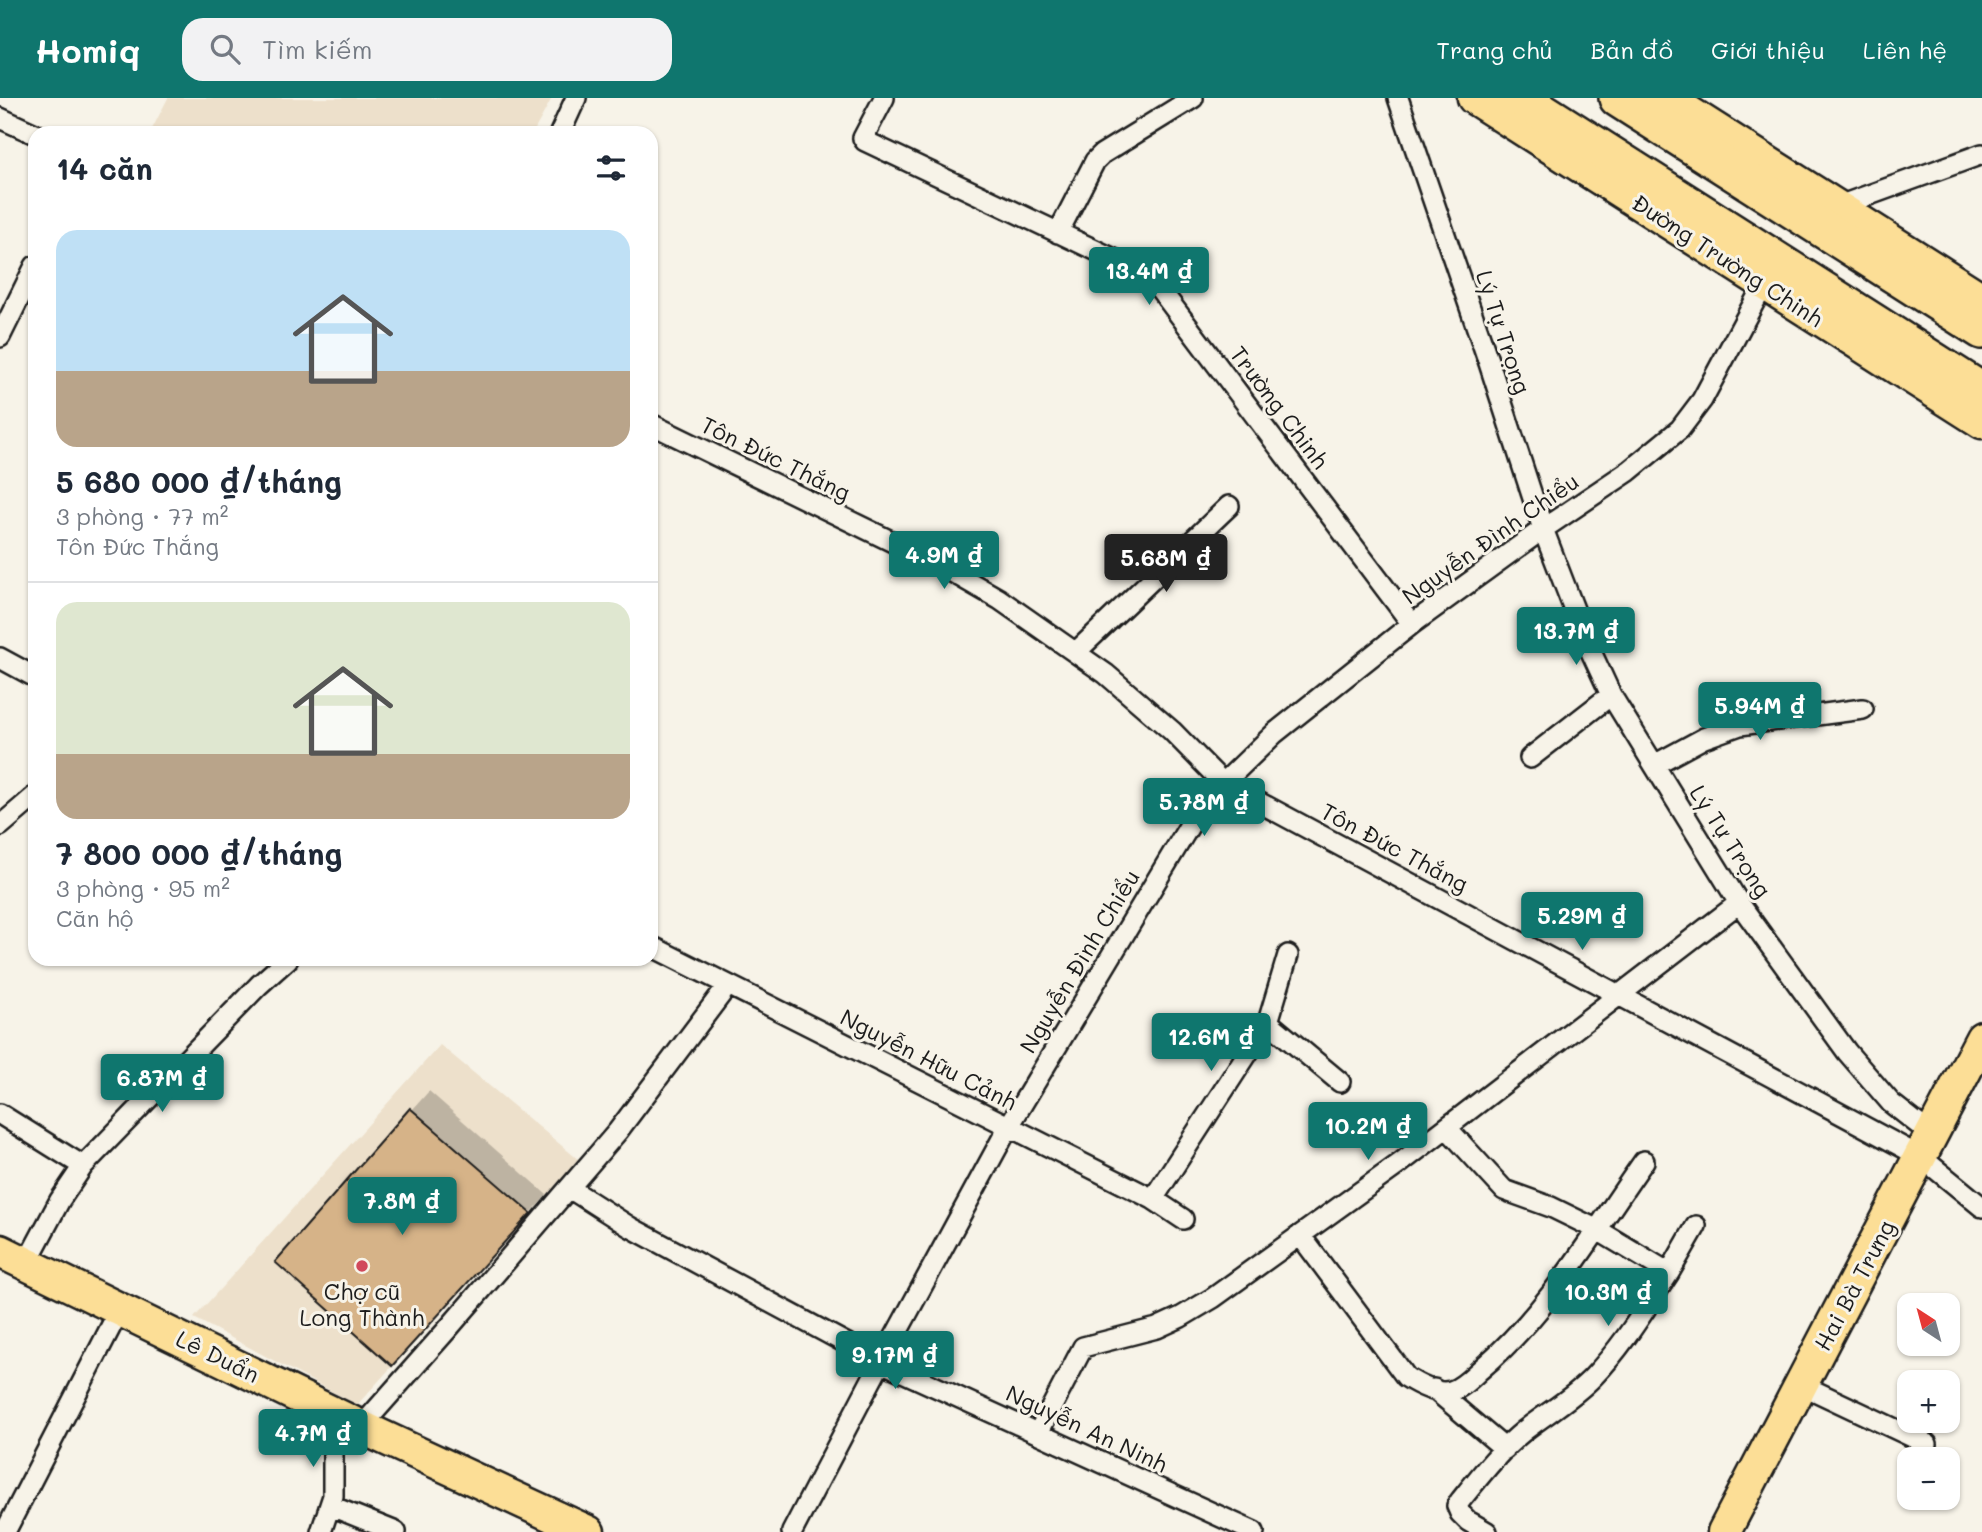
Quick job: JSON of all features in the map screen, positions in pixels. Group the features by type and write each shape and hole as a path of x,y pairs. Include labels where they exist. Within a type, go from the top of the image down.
{"highway":[{"name":"Đường Trường Chinh","path":"1521,98 1770,273 1982,392"},
{"path":"1618,98 1830,218 1982,330"}],"main road":[{"name":"Đường Trường Chinh","path":"1474,98 1770,273 1982,422"},
{"path":"1666,98 1830,218 1982,299"},
{"name":"Hai Bà Trưng","path":"1724,1532 1982,1038"},
{"name":"Lê Duẩn","path":"13,1256 361,1427 588,1532"}],"street":[{"path":"563,126 576,98"},
{"name":"Trường Chinh","path":"884,98 863,138 865,141 1150,276 1412,624"},
{"path":"1058,233 1094,162 1101,154 1193,98"},
{"name":"Lý Tự Trọng","path":"1398,98 1543,529 1587,643 1611,695 1739,903 1870,1081 1982,1207"},
{"path":"0,118 28,132"},
{"path":"1830,218 1982,154"},
{"name":"Nguyễn Đình Chiểu","path":"792,1532 1009,1126 1203,803 1275,733 1412,624 1543,529 1629,471 1680,429 1702,400 1770,273"},
{"path":"0,337 28,280"},
{"name":"Tôn Đức Thắng","path":"658,427 940,565 999,599 1106,674 1172,731 1223,783 1619,995 1926,1146"},
{"path":"1076,652 1228,506"},
{"path":"0,659 28,673"},
{"path":"1530,758 1611,695"},
{"path":"1654,765 1704,738 1740,725 1863,709"},
{"path":"0,826 28,802"},
{"path":"1038,1433 1083,1348 1157,1328 1213,1298 1447,1128 1739,903"},
{"name":"Nguyễn Hữu Cảnh","path":"658,950 1153,1199 1183,1219"},
{"path":"1153,1199 1268,1022 1289,955"},
{"path":"13,1256 60,1200 83,1166 280,966"},
{"path":"361,1427 618,1131 728,985"},
{"path":"1268,1022 1340,1082"},
{"path":"0,1114 83,1166"},
{"path":"1447,1128 1504,1189 1551,1207 1596,1229 1669,1273"},
{"path":"1300,1235 1406,1377 1417,1385 1447,1392 1458,1388 1494,1358 1537,1314 1644,1161"},
{"name":"Nguyễn An Ninh","path":"569,1188 630,1227 881,1362 1254,1532"},
{"path":"1487,1532 1468,1521 1457,1506 1505,1449 1525,1430 1591,1379 1618,1350 1669,1273 1696,1226"},
{"path":"5,1532 120,1309"},
{"path":"1801,1385 1927,1444"},
{"path":"1434,1389 1505,1449"},
{"path":"321,1532 331,1506 333,1412"},
{"path":"331,1506 396,1532"}],"shaded area":[{"path":"168,98 552,98 537,126 154,126"},
{"name":"Chợ cũ Long Thành","path":"440,1045 579,1160 357,1405 194,1318"}],"building":[{"path":"410,1108 531,1213 392,1366 275,1262"}],"place":[{"name":"Chợ cũ Long Thành","path":"362,1266"}]}
